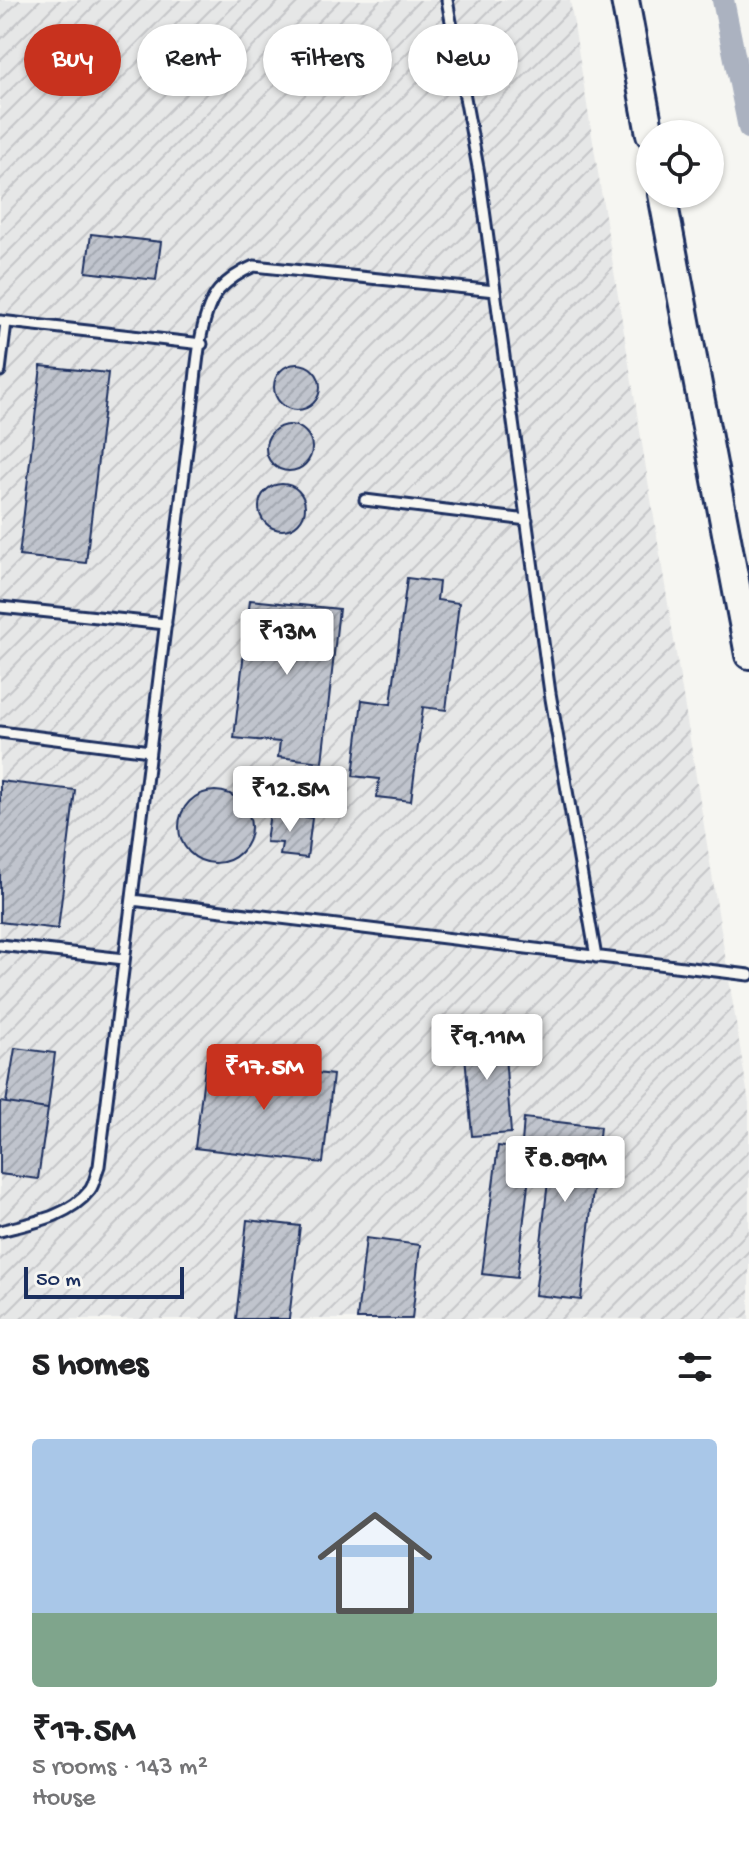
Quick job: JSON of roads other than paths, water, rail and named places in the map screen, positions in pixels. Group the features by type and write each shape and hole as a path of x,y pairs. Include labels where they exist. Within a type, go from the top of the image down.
{"main road":[{"path":"625,0 647,120"},
{"path":"665,208 749,655"}],"lane":[{"path":"447,0 479,173 550,693 596,957"},
{"path":"0,1231 48,1218 74,1205 92,1188 99,1166 202,344 205,322 217,293 236,274 254,266 495,291"},
{"path":"0,371 3,321 202,344"},
{"path":"365,500 527,520"},
{"path":"0,607 166,624"},
{"path":"0,732 150,751"},
{"path":"132,900 749,975"},
{"path":"0,945 124,959"}],"waterway":[{"path":"723,0 749,128"}]}
